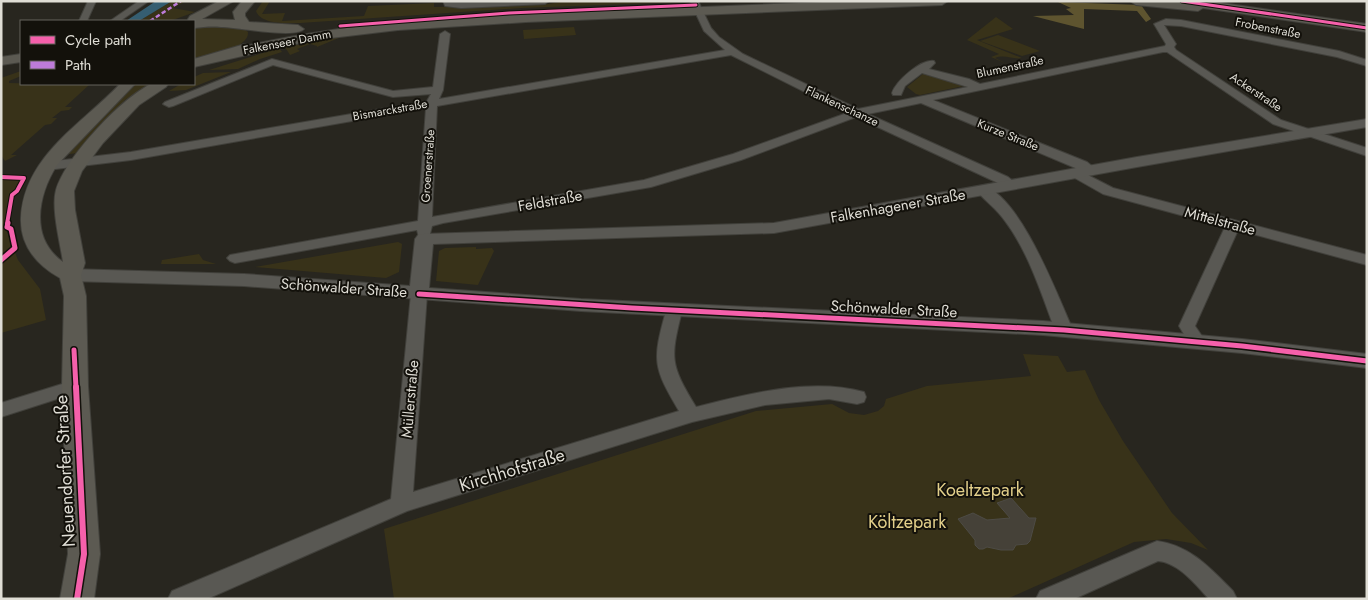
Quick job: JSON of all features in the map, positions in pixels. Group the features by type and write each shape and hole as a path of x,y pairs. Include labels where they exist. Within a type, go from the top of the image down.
{"main road":[{"path":"190,20 228,1"},
{"path":"195,64 231,54 247,47 258,39 260,33 239,17 239,14 249,1"},
{"name":"Falkenseer Damm","path":"195,24 217,22 301,29 509,13 813,1"},
{"name":"Falkenseer Damm","path":"231,54 300,38 367,29 696,6 942,1"},
{"path":"1136,1 1178,3"},
{"path":"1159,1 1367,28"},
{"path":"195,68 214,59"},
{"path":"1,61 20,63"},
{"path":"1,67 20,63"},
{"path":"70,275 48,263 40,252 32,231 30,206 34,188 47,166 61,149 127,85"},
{"name":"Neuendorfer Straße","path":"77,599 84,554 75,386 75,296 70,275 74,263 65,191 78,162 97,139 134,102 160,85"},
{"path":"40,252 71,243"}],"street":[{"path":"83,20 92,1"},
{"path":"116,20 145,1"},
{"path":"447,2 461,5 544,1"},
{"name":"Flankenschanze","path":"696,6 707,29 732,52 1011,185"},
{"name":"Ackerstraße","path":"1163,22 1159,24 1159,27 1169,40 1170,49 1277,122 1308,134 1367,152"},
{"name":"Frobenstraße","path":"1163,22 1329,52 1367,63"},
{"name":"Groenerstraße","path":"424,232 435,96 444,34"},
{"name":"Blumenstraße","path":"857,113 1162,49 1170,49"},
{"name":"Bismarckstraße","path":"47,166 148,153 396,109 435,96 732,52"},
{"path":"897,93 903,84 932,61"},
{"path":"169,104 272,62 393,94 435,96"},
{"path":"922,70 965,81 980,88"},
{"path":"393,94 396,109"},
{"name":"Kurze Straße","path":"923,100 1082,165 1085,172"},
{"name":"Feldstraße","path":"235,258 424,232 442,219 653,183 737,157 857,113"},
{"name":"Falkenhagener Straße","path":"424,232 759,230 1367,123"},
{"name":"Mittelstraße","path":"1085,172 1098,187 1108,191 1367,260"},
{"path":"983,190 992,197 1027,242 1064,330"},
{"path":"1197,342 1187,326 1233,224"},
{"path":"419,294 424,232"},
{"name":"Schönwalder Straße","path":"70,275 244,280 674,311 1064,330 1242,346 1367,361"},
{"name":"Müllerstraße","path":"401,504 419,294"},
{"path":"674,311 667,343 666,368 669,377 691,415"},
{"path":"1,410 75,386"},
{"name":"Kirchhofstraße","path":"180,599 401,504 691,415 738,403 775,397 827,392 857,397"},
{"path":"1048,599 1157,550 1167,550 1180,557 1225,599"}],"green space":[{"path":"172,1 186,1 173,8 195,12 173,20 141,20"},
{"path":"263,1 270,1 262,14 285,13 282,21 364,16 368,6 434,3 434,7 548,4 566,1 684,2 522,8 289,23 269,21 259,16 256,11"},
{"path":"996,17 1013,29 977,40 1022,58 995,58 1007,64 991,57 999,54 967,40"},
{"path":"195,26 243,28 248,32 247,38 242,43 226,51 195,60"},
{"path":"574,27 576,35 524,39 523,30"},
{"path":"998,35 1040,51 1022,56 980,41"},
{"path":"341,37 317,47 310,44 297,49 300,51 290,55 285,47"},
{"path":"279,48 282,52 238,69 209,70"},
{"path":"20,71 20,76 9,81 9,83 20,83 20,85 89,85 65,107 72,107 69,110 61,111 52,118 57,118 51,124 45,125 11,155 17,155 5,161 1,155 1,78"},
{"path":"231,72 186,90 169,91 179,85 195,85 195,77 203,73"},
{"path":"926,73 965,84 964,86 920,95 907,87"},
{"path":"134,85 148,85 125,100 77,153 63,155"},
{"path":"1,178 21,179 15,191 9,195 4,224 18,260 40,289 46,320 1,333"},
{"path":"398,242 402,244 399,272 386,278 255,267"},
{"path":"476,247 476,249 492,248 494,251 478,285 436,281 439,251 445,248"},
{"path":"199,254 203,260 216,264 161,264 162,260"},
{"name":"Koeltzepark","path":"1023,354 1058,356 1067,372 1085,370 1099,400 1123,441 1172,513 1208,550 1191,543 1166,539 1134,542 1007,599 394,599 384,529 756,411 832,404 849,413 864,415 878,411 884,406 886,399 927,386 1031,376"}],"shaded area":[{"path":"1058,2 1141,5 1151,19 1146,22 1137,11 1084,9 1084,29 1033,16 1074,15 1066,9 1071,8"}],"water":[{"path":"156,1 172,1 141,20 128,20"}],"building":[{"path":"1011,498 1029,518 1036,518 1030,541 1027,544 1016,545 1013,550 987,547 979,549 975,545 975,540 958,519 973,513 987,520 1010,518 997,503"}],"marked path":[{"path":"152,20 181,1"}],"cycle path":[{"path":"1182,1 1367,28"},
{"path":"340,26 509,13 696,5"},
{"path":"1,177 24,178 17,191 12,195 7,227 11,229 15,248 1,260"},
{"path":"419,294 632,308 1064,330 1242,346 1367,361"},
{"path":"74,350 84,554 77,599"}],"park label":[{"name":"Költzepark","path":"907,522"}]}
